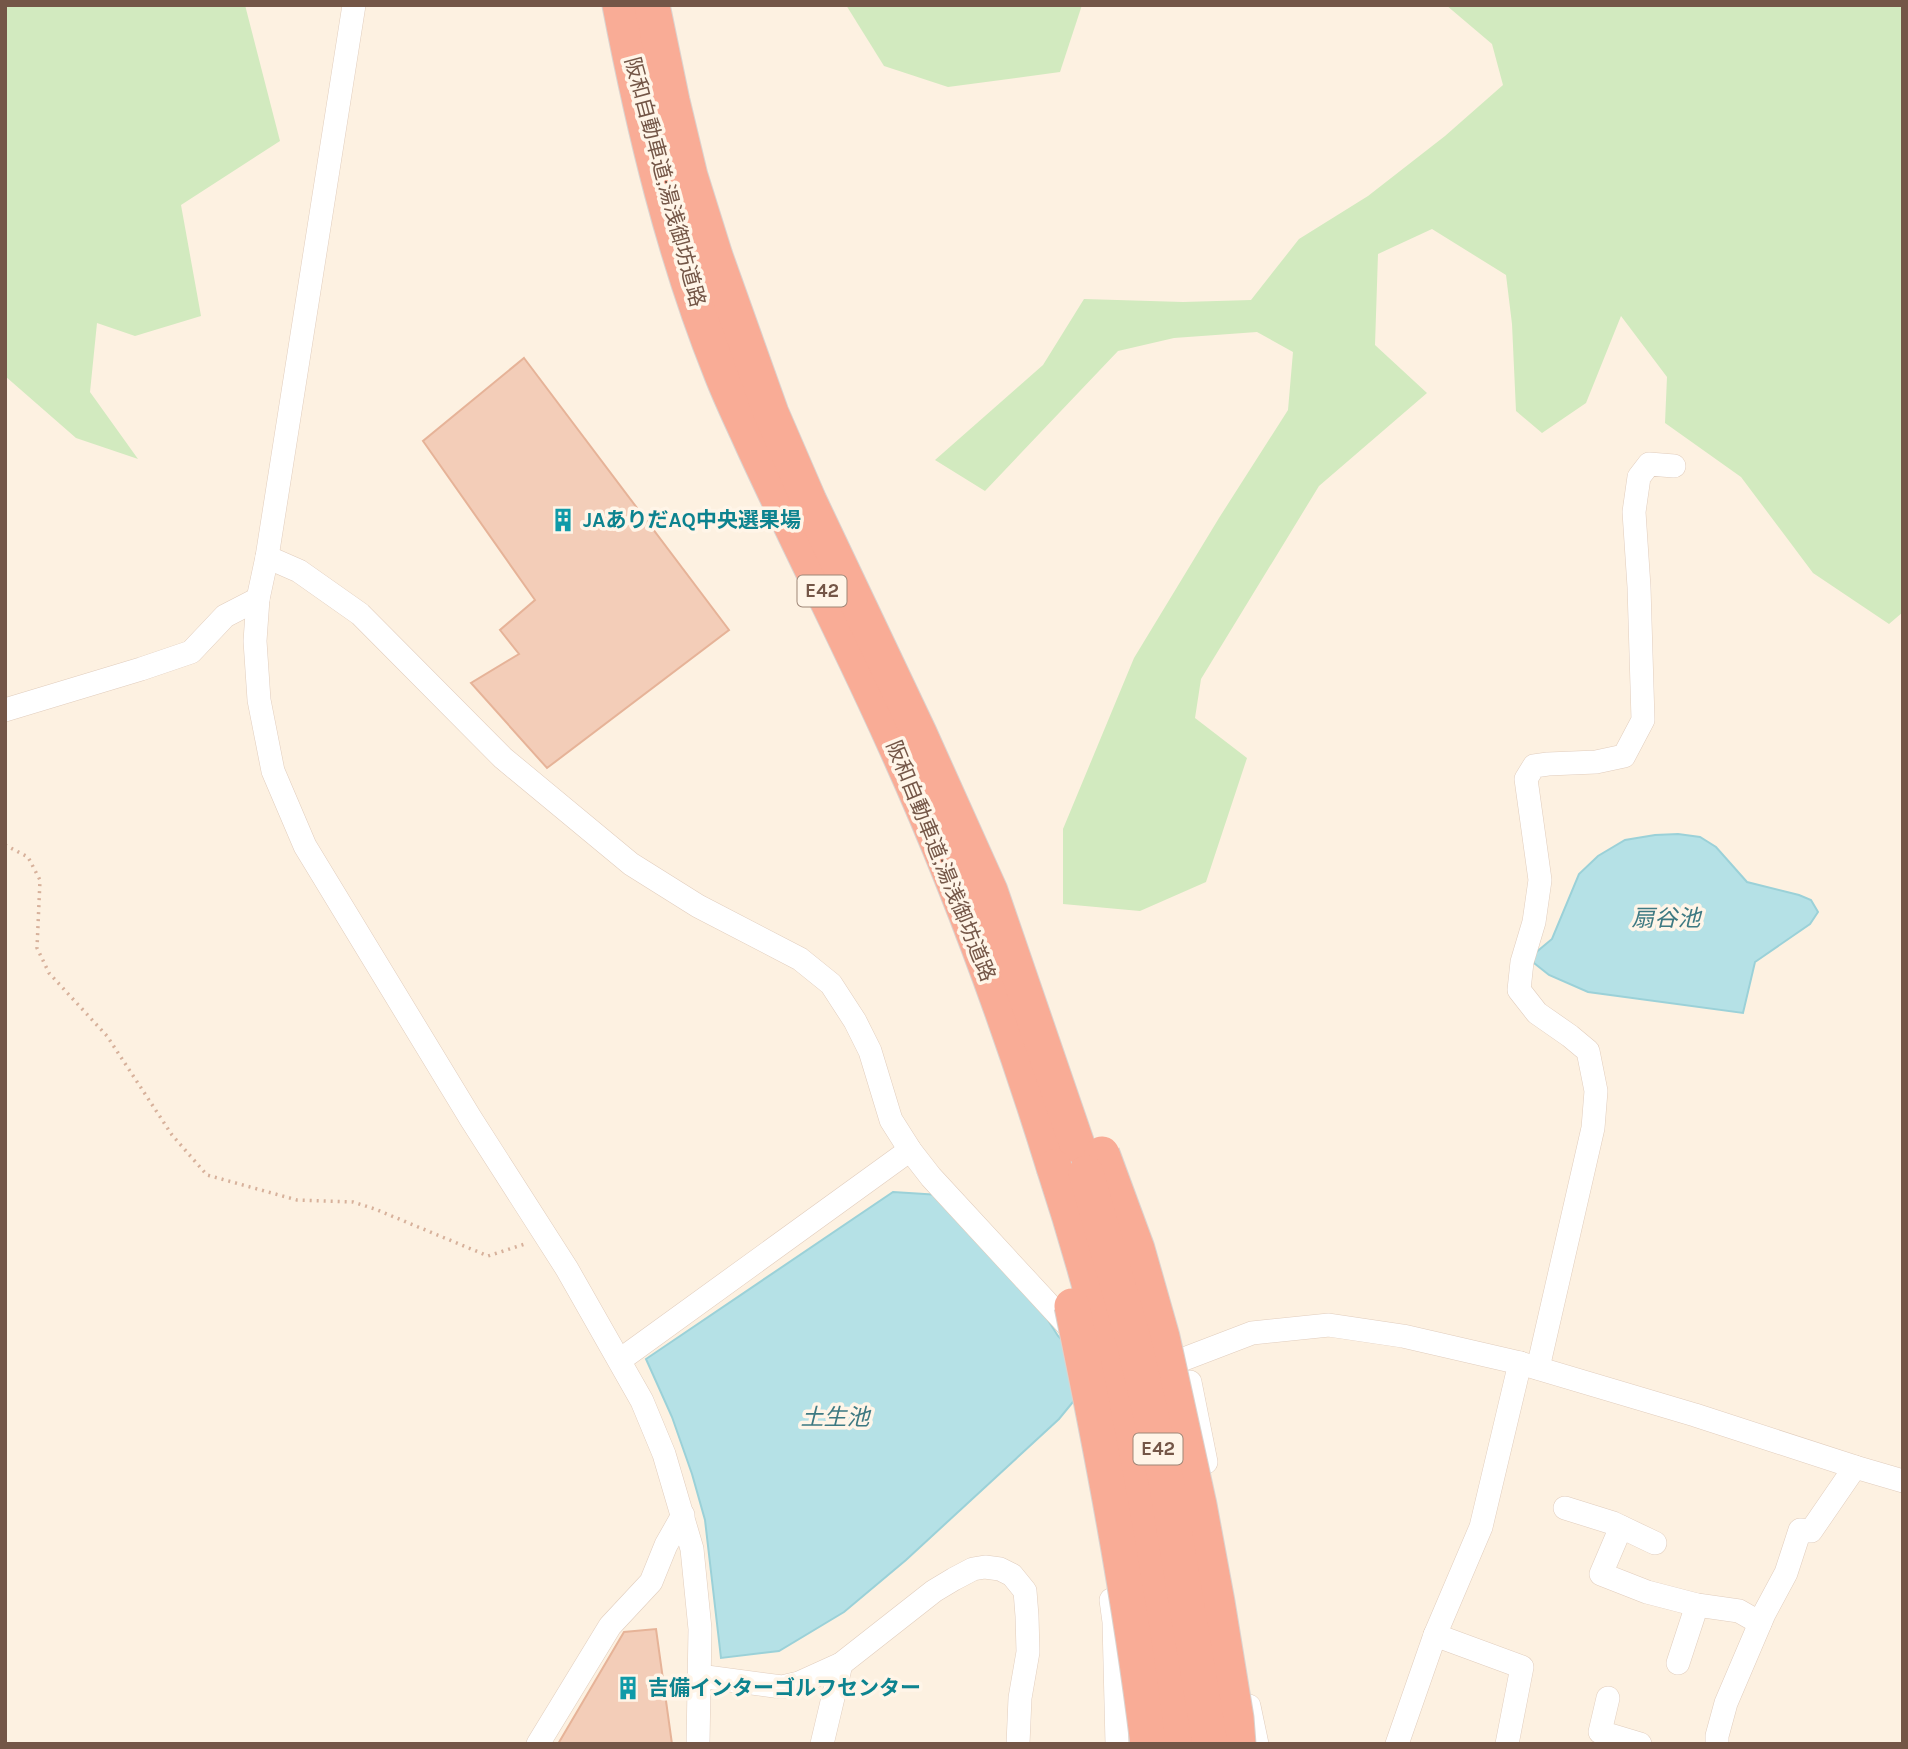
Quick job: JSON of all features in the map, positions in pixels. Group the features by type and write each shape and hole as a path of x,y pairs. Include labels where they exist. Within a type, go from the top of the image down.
{"highway":[{"name":"阪和自動車道;湯浅御坊道路","path":"620,5 649,139 673,228 721,373 894,742 1069,1163 1134,1342 1166,1481 1210,1744"},
{"name":"阪和自動車道;湯浅御坊道路","path":"652,5 691,176 715,256 771,413 809,501 919,733 990,891 1069,1163 1097,1309 1143,1514 1180,1744"},
{"path":"1069,1163 1070,1294 1095,1413 1141,1685 1148,1744"},
{"path":"1069,1163 1138,1249 1162,1337 1199,1505 1236,1718 1238,1744"}],"street":[{"path":"354,5 258,600 256,641 259,701 273,771 305,846 471,1119 546,1236 642,1401 664,1454 692,1549 700,1629 698,1744"},
{"path":"1397,1744 1435,1635 1481,1527 1529,1366 1593,1128 1596,1091 1588,1051 1537,1013 1519,990 1522,962 1534,922 1540,880 1527,779 1534,766 1595,762 1624,756 1643,720 1634,512 1639,477 1649,464 1674,466"},
{"path":"267,556 299,571 360,614 503,758 631,864 698,906 800,959 831,984 855,1021 870,1051 891,1120 910,1150 931,1177 1074,1332 1113,1358 1140,1364 1184,1359 1252,1333 1329,1325 1403,1336 1529,1366 1903,1481"},
{"path":"5,710 191,652 225,616 258,600"},
{"path":"620,1360 910,1150"},
{"path":"1184,1359 1200,1429 1257,1744"},
{"path":"1117,1744 1114,1622 1094,1471 1200,1429"},
{"path":"1717,1744 1726,1703 1760,1623 1786,1573 1800,1530 1811,1531 1855,1467"},
{"path":"1565,1508 1621,1527 1655,1543"},
{"path":"538,1744 610,1626 651,1582 666,1545 683,1515"},
{"path":"1621,1527 1601,1574 1647,1592 1697,1605 1739,1611 1760,1623"},
{"path":"699,1676 782,1687 799,1683 841,1664 934,1591 973,1569 1000,1569 1012,1575 1025,1591 1028,1652 1020,1698 1018,1744"},
{"path":"1678,1663 1697,1605"},
{"path":"1435,1635 1522,1667 1507,1744"},
{"path":"822,1744 841,1664"},
{"path":"1608,1698 1600,1732 1640,1744"}],"path":[{"path":"5,845 28,857 40,880 37,948 48,973 107,1036 172,1135 207,1175 297,1200 352,1202 488,1256 546,1236"}],"green space":[{"path":"5,5 245,5 280,141 181,205 201,316 135,336 97,323 90,392 138,459 76,438 5,376"},
{"path":"846,5 1082,5 1060,72 948,87 884,66"},
{"path":"1446,5 1903,5 1903,612 1889,624 1813,573 1741,477 1665,423 1667,377 1621,316 1586,403 1542,433 1516,411 1512,324 1506,275 1432,229 1378,254 1375,345 1427,393 1319,486 1201,679 1195,718 1247,758 1206,882 1140,911 1063,904 1063,829 1134,658 1288,410 1293,352 1257,332 1174,338 1118,351 985,491 935,460 1043,365 1084,299 1183,302 1251,300 1299,239 1368,196 1445,136 1503,85 1492,44"}],"water":[{"name":"扇谷池","path":"1678,834 1700,837 1716,847 1747,882 1811,900 1818,912 1810,924 1755,962 1743,1013 1588,992 1549,975 1534,963 1534,954 1552,939 1579,874 1598,856 1625,840"},
{"name":"土生池","path":"893,1192 940,1195 1046,1317 1058,1336 1095,1375 1059,1419 906,1560 844,1612 779,1651 721,1658 705,1520 672,1417 646,1359"}],"building":[{"name":"JAありだAQ中央選果場","path":"524,358 729,630 547,768 471,683 519,654 500,630 535,600 423,441"},
{"name":"吉備インターゴルフセンター","path":"656,1629 672,1744 558,1744 624,1632"}],"place":[{"name":"JAありだAQ中央選果場","path":"563,520"},
{"name":"吉備インターゴルフセンター","path":"628,1688"}]}
